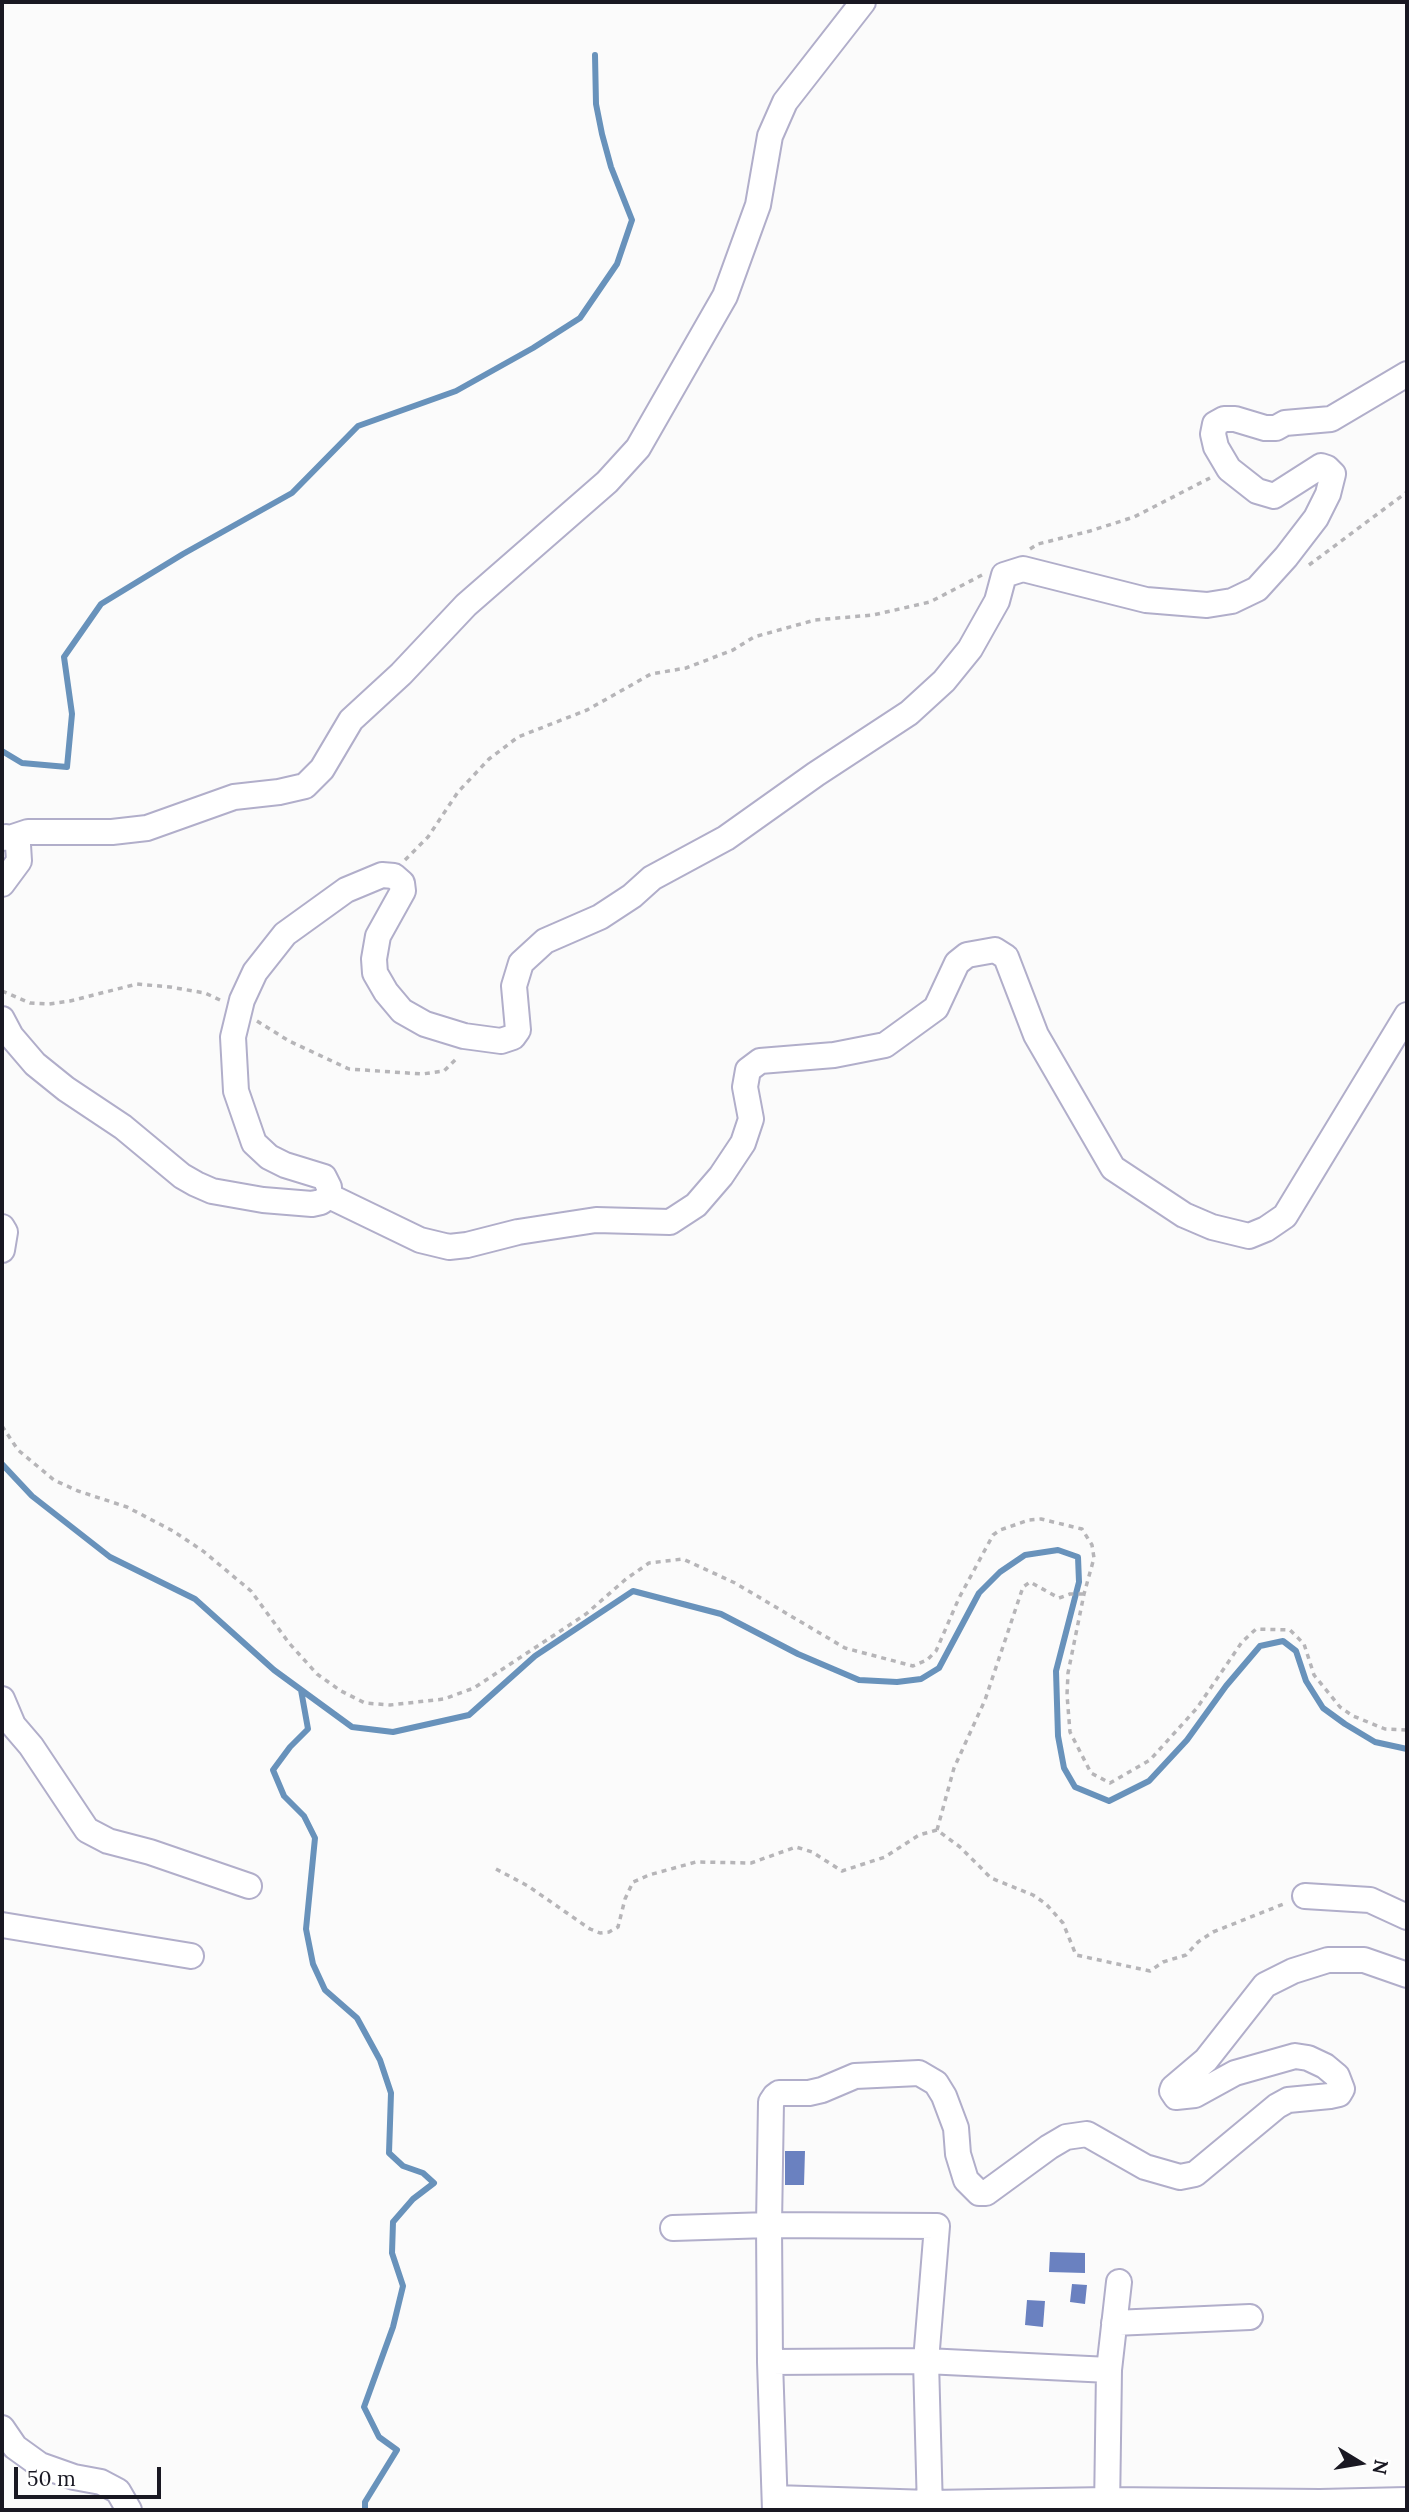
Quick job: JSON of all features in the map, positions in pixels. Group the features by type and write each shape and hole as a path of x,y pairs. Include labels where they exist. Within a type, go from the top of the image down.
{"street":[{"path":"6,838 28,832 112,832 147,828 234,797 305,786 323,769 351,720 401,674 466,605 607,482 638,448 725,296 758,205 770,136 785,102 863,2"},
{"path":"329,1196 329,1187 324,1177 285,1165 269,1157 254,1143 236,1091 233,1037 242,1000 255,972 285,934 346,890 382,874 394,876 402,883 403,891 378,936 374,959 376,973 386,992 402,1011 425,1024 464,1036 501,1041 513,1037 518,1030 513,986 521,963 545,941 600,917 632,896 652,878 726,838 909,713 944,681 970,649 997,601 998,572 1023,569 1146,600 1207,605 1232,601 1257,589 1286,558 1316,518 1328,494 1333,474 1327,468 1321,467 1274,496 1257,492 1229,469 1216,447 1213,434 1215,424 1224,419 1236,419 1265,428 1276,428 1284,424 1331,419 1407,374"},
{"path":"2,884 19,861 18,845 15,840 6,838"},
{"path":"329,1196 420,1240 449,1247 467,1245 518,1231 596,1220 670,1222 696,1205 721,1176 743,1143 751,1119 745,1087 748,1070 760,1061 834,1055 885,1045 936,1008 957,963 967,955 995,950 1006,957 1037,1035 1113,1168 1184,1215 1212,1227 1249,1236 1266,1229 1285,1216 1407,1015"},
{"path":"2,1019 11,1037 35,1064 66,1090 123,1127 182,1176 196,1184 212,1191 263,1200 312,1204 329,1196"},
{"path":"2,1227 5,1231 2,1250"},
{"path":"2,1699 13,1725 31,1746 87,1830 108,1841 150,1852 249,1886"},
{"path":"1306,1896 1370,1900 1407,1917"},
{"path":"2,1928 191,1956"},
{"path":"1407,1975 1364,1960 1328,1960 1293,1971 1265,1985 1206,2060 1173,2088 1176,2097 1195,2095 1235,2073 1295,2056 1308,2058 1325,2066 1337,2076 1342,2089 1339,2094 1330,2096 1288,2099 1277,2105 1195,2174 1180,2177 1145,2167 1087,2134 1066,2137 986,2193 979,2193 966,2180 958,2154 956,2128 944,2096 936,2083 919,2073 855,2076 822,2090 779,2093 771,2102 769,2225 775,2504 1248,2506 1407,2500"},
{"path":"674,2228 769,2225 937,2226 926,2361 930,2506"},
{"path":"1107,2505 1110,2370 1119,2282"},
{"path":"1114,2323 1250,2317"},
{"path":"770,2362 926,2361 1110,2370"},
{"path":"2,2428 15,2447 40,2465 74,2477 101,2482 118,2491 129,2510"}],"path":[{"path":"394,876 428,837 458,792 489,759 518,737 587,710 651,674 686,668 733,650 754,636 816,620 873,615 930,602 998,572 1038,544 1134,517 1229,469"},
{"path":"1301,571 1407,492"},
{"path":"2,1426 18,1450 54,1480 127,1507 173,1531 203,1551 251,1591 289,1643 317,1674 341,1692 365,1703 390,1704 444,1699 474,1688 586,1614 649,1563 683,1559 735,1583 845,1648 913,1666 927,1660 936,1651 959,1598 993,1535 1029,1520 1041,1519 1082,1530 1092,1545 1094,1558 1084,1594 1066,1695 1070,1732 1091,1773 1110,1783 1150,1759 1197,1708 1242,1642 1256,1629 1290,1630 1304,1644 1314,1675 1340,1707 1353,1716 1385,1729 1407,1730"},
{"path":"937,1830 954,1768 985,1700 1023,1587 1030,1582 1059,1598 1070,1594 1084,1594"},
{"path":"496,1869 528,1886 590,1929 600,1933 618,1927 625,1899 633,1882 649,1875 696,1861 751,1863 796,1847 812,1852 842,1871 885,1857 919,1835 937,1830"},
{"path":"937,1830 960,1847 991,1878 1033,1895 1046,1904 1063,1923 1076,1955 1122,1964 1137,1970 1150,1972 1163,1962 1186,1955 1198,1941 1213,1932 1256,1913 1306,1896"}],"building":[{"path":"785,2151 805,2151 804,2185 785,2185"},
{"path":"1050,2252 1085,2253 1085,2273 1049,2272"},
{"path":"1072,2284 1087,2285 1085,2304 1070,2302"},
{"path":"1027,2300 1045,2301 1043,2327 1025,2325"}],"waterway":[{"path":"2,751 22,763 67,767 72,714 64,657 101,604 292,493 358,426 456,391 580,318 617,264 632,220 611,167 602,134 596,104 595,55"},
{"path":"2,1464 32,1496 110,1557 195,1599 274,1670 352,1727 393,1732 469,1715 535,1656 633,1591 721,1614 798,1654 859,1680 897,1682 921,1679 939,1668 979,1593 1000,1572 1025,1555 1058,1550 1078,1557 1079,1582 1056,1671 1058,1736 1064,1768 1075,1787 1109,1801 1149,1781 1187,1740 1226,1686 1260,1646 1283,1641 1296,1651 1306,1681 1323,1708 1375,1742 1407,1749"},
{"path":"301,1690 308,1729 273,1770 284,1796 304,1816 315,1838 306,1929 313,1964 325,1990 357,2018 380,2060 391,2093 389,2153 403,2166 423,2173 434,2183 413,2199 393,2222 392,2253 403,2286 393,2327 364,2407 379,2437 397,2450 365,2502 365,2510"}]}
